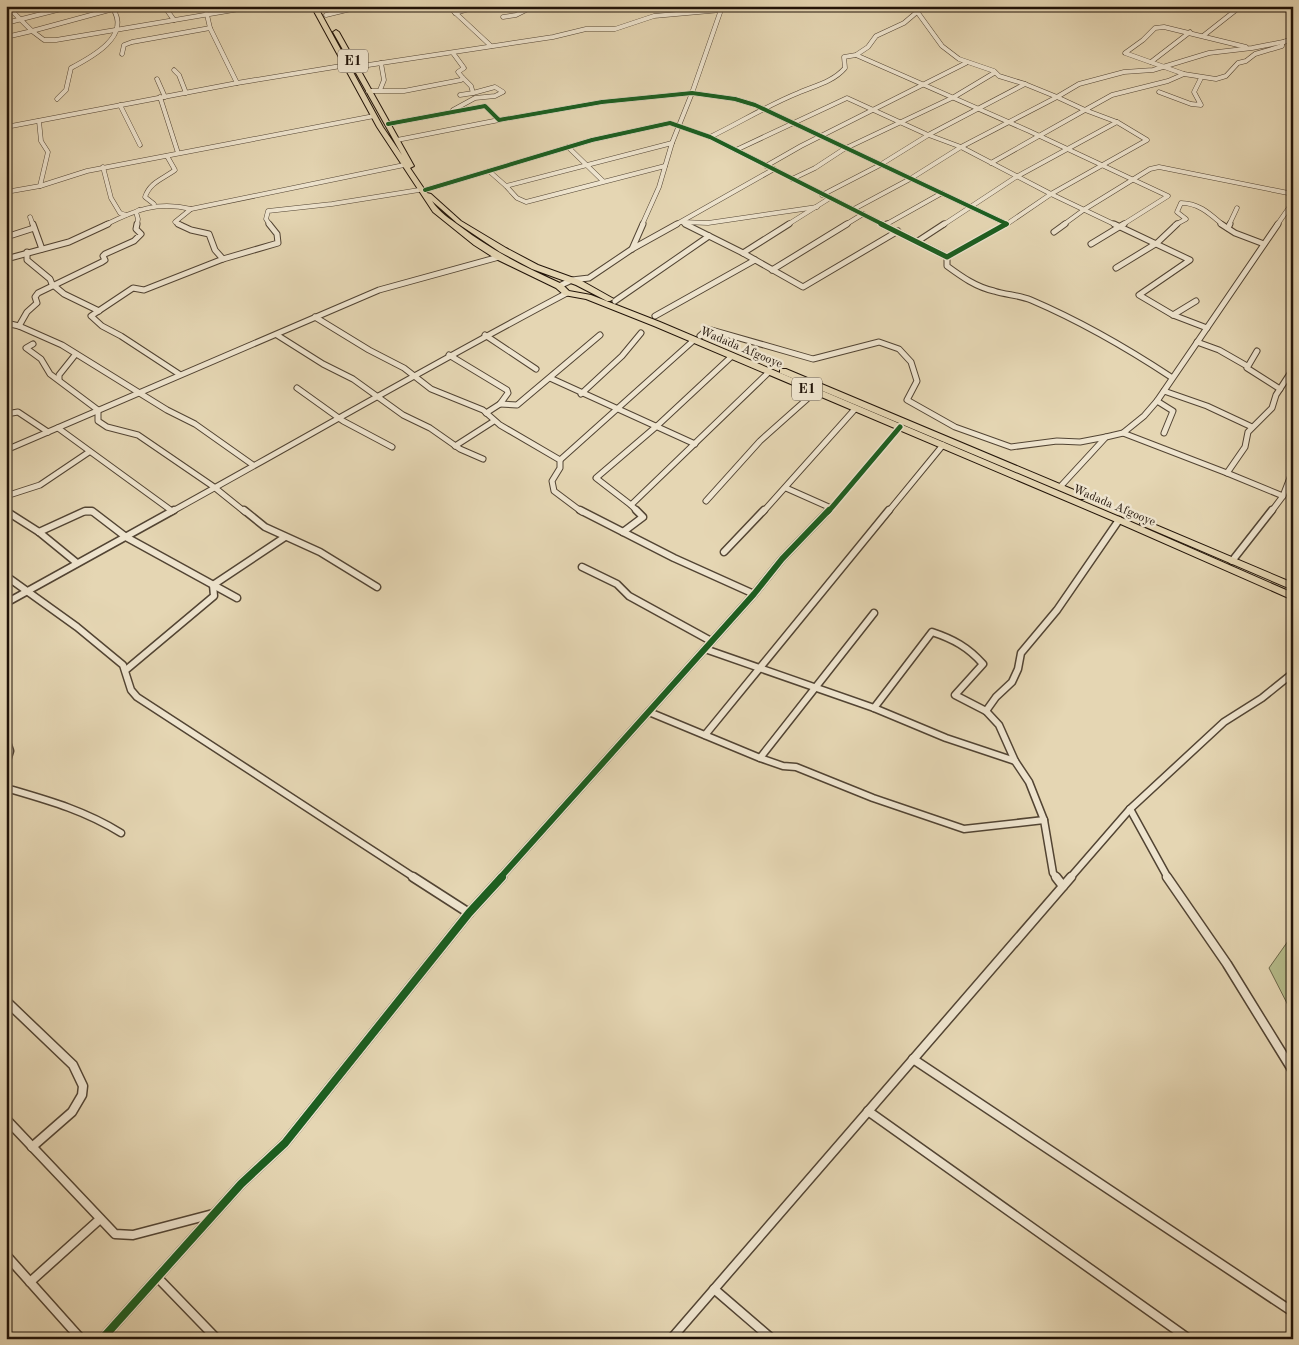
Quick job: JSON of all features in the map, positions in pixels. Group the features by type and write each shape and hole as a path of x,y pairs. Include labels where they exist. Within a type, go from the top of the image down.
{"highway":[{"name":"Wadada Afgooye","path":"314,6 374,116 435,211 499,257 571,293 609,304 697,338 1060,487 1293,587"},
{"name":"Wadada Afgooye","path":"322,6 397,140 422,190 458,222 503,250 535,268 572,280 587,282 615,301 655,316 732,356 1119,520 1293,597"}],"street":[{"path":"8,8 16,6"},
{"path":"6,23 73,6"},
{"path":"164,6 174,20"},
{"path":"205,6 207,8 205,14 210,28 237,84"},
{"path":"8,8 44,40 54,40 257,6"},
{"path":"326,15 363,6"},
{"path":"448,6 491,46"},
{"path":"455,13 480,6"},
{"path":"503,17 525,12 526,10 522,6"},
{"path":"671,6 704,12"},
{"path":"913,6 942,46 966,62 981,66 999,76 1025,84 1117,122 1147,140 1051,194 1006,224 947,257"},
{"path":"6,37 112,8 118,18 118,29 106,47 71,68 66,90 57,99"},
{"path":"355,67 553,37 586,29 615,29 654,16 704,12 721,8"},
{"path":"632,249 659,187 664,166 692,93 721,8"},
{"path":"1202,36 1236,10"},
{"path":"710,137 798,93 818,87 839,75 845,68 844,57 856,55 868,47 876,36 904,23 917,12"},
{"path":"1252,48 1164,27 1155,28 1125,53 1184,74 1216,79 1226,76 1238,63 1264,50 1282,46 1282,43 1291,39"},
{"path":"122,54 124,45 132,42 210,28"},
{"path":"1151,62 1190,32"},
{"path":"854,209 910,179 961,147 1010,123 1079,84 1124,72 1153,70 1209,53 1252,48 1291,39"},
{"path":"453,53 464,68 458,72 471,86 473,93"},
{"path":"856,55 1136,179 1168,196 1091,244"},
{"path":"766,166 818,137 966,62"},
{"path":"380,90 385,84 381,63"},
{"path":"6,126 346,65"},
{"path":"174,70 181,78 186,93"},
{"path":"792,180 844,149 954,97 994,73"},
{"path":"991,163 1112,95 1168,81 1184,74"},
{"path":"368,90 392,92 421,89 464,78"},
{"path":"1159,92 1191,104 1201,105 1194,92 1202,78"},
{"path":"157,79 178,153"},
{"path":"822,195 880,165 930,134 1025,84"},
{"path":"452,111 475,98 495,96 504,92 495,87 460,95"},
{"path":"397,140 602,102 692,93 735,99 764,110 1006,224"},
{"path":"736,150 847,98 901,123 961,147 1016,177 1190,260 1139,295 1173,315 1207,328"},
{"path":"120,105 140,145"},
{"path":"388,124 485,106 499,120"},
{"path":"6,192 40,186 79,173 103,168 374,116"},
{"path":"39,120 41,142 48,152 40,186"},
{"path":"918,241 1016,177 1117,122"},
{"path":"179,374 121,336 102,326 92,316 133,288 144,290 223,259 278,243 276,234 266,219 268,211 332,204 422,190 592,140 670,123 710,137 947,257"},
{"path":"506,186 672,143"},
{"path":"568,148 603,181"},
{"path":"154,204 145,197 150,186 158,179 169,175 175,170 167,156"},
{"path":"223,259 215,250 209,234 191,230 175,222 191,209 404,165"},
{"path":"489,171 517,198 526,202 664,166"},
{"path":"1054,232 1084,209 1150,169 1160,166 1293,194"},
{"path":"103,168 111,198 120,213 126,215"},
{"path":"6,603 379,397 485,335 571,293 632,249 682,222 751,180 774,169"},
{"path":"886,225 942,193"},
{"path":"743,253 830,198"},
{"path":"1116,268 1156,243 1176,224 1186,219 1176,210 1181,203 1186,202 1202,208 1230,230 1264,244"},
{"path":"1123,434 1144,416 1164,391 1171,377 1207,328 1293,202"},
{"path":"6,259 27,252 42,250 82,236 154,204 178,204 191,209"},
{"path":"682,222 708,223 817,206"},
{"path":"1228,228 1237,208"},
{"path":"19,326 26,314 37,303 36,295 102,262 105,260 103,256 105,254 141,234 136,229 138,219 136,212 140,209"},
{"path":"772,270 863,214"},
{"path":"30,217 42,250"},
{"path":"682,222 743,253 802,287 898,231"},
{"path":"6,237 34,228"},
{"path":"615,301 709,236"},
{"path":"27,252 26,260 50,279 53,285 84,305 99,311"},
{"path":"6,450 139,391 277,335 379,290 499,257"},
{"path":"947,257 947,266 971,283 992,291 1028,299 1061,314 1133,352 1171,377"},
{"path":"655,316 755,260"},
{"path":"559,286 572,280"},
{"path":"1173,315 1196,301"},
{"path":"315,317 369,350 404,368 431,389 476,407 494,421 560,460"},
{"path":"6,323 19,326 62,346 75,356 194,424 253,465"},
{"path":"754,594 674,558 580,510 554,491 552,481 560,468 560,460 708,329 813,359 878,342 899,349 912,362 917,380 907,400 955,427 1010,447 1057,442 1080,442 1123,434 1283,496"},
{"path":"581,394 622,356 641,333"},
{"path":"277,335 379,397 403,415 430,428 455,446 483,459"},
{"path":"485,335 536,369"},
{"path":"500,404 517,405 600,335"},
{"path":"1197,342 1226,354 1280,389"},
{"path":"33,344 26,348 41,359 50,374 98,410"},
{"path":"1247,366 1257,351"},
{"path":"449,355 507,390 508,393 500,404 486,413"},
{"path":"59,380 59,375 75,356"},
{"path":"624,532 643,518 631,505 596,478 658,425 732,356"},
{"path":"1227,473 1245,447 1248,432 1272,408 1280,389 1292,372 1293,365"},
{"path":"631,505 769,372"},
{"path":"550,378 581,394 658,425 695,444"},
{"path":"297,388 338,418 370,438 392,447"},
{"path":"1164,391 1207,406 1252,427"},
{"path":"706,501 760,441 816,392"},
{"path":"1156,401 1173,411 1164,433"},
{"path":"724,552 786,488 855,409"},
{"path":"98,410 96,416 98,421 107,427 138,435 214,487 265,527 320,552 377,587"},
{"path":"6,414 18,412 48,432"},
{"path":"455,446 494,421"},
{"path":"102,1339 241,1184 302,1123 469,913 754,594 782,559 831,508 900,427"},
{"path":"58,428 88,452 172,511"},
{"path":"1060,487 1106,437"},
{"path":"704,735 943,445"},
{"path":"6,496 40,485 88,452"},
{"path":"1232,561 1283,496 1293,470"},
{"path":"1286,486 1293,488"},
{"path":"786,488 831,508"},
{"path":"6,511 39,532 77,564"},
{"path":"39,532 85,511 92,511 126,537 237,598"},
{"path":"986,711 996,697 1012,682 1018,669 1021,653 1057,610 1119,520"},
{"path":"214,585 285,537"},
{"path":"582,567 617,584 629,596 711,641"},
{"path":"6,576 77,627 127,669 130,687 134,694 147,704 469,913"},
{"path":"127,669 214,596 214,585"},
{"path":"760,758 874,613"},
{"path":"874,708 932,632 949,637 968,647 983,664 955,695 986,711 999,724 1015,762 1029,782 1044,820 1054,873 1063,886"},
{"path":"704,648 874,708 946,738 1015,762"},
{"path":"671,1339 1130,809 1224,722 1262,698 1293,674"},
{"path":"648,712 760,758 783,766 796,767 872,798 964,829 1044,820"},
{"path":"6,739 10,745 10,756 6,764"},
{"path":"6,788 57,802 97,818 120,833"},
{"path":"1130,809 1160,866 1227,964 1293,1071"},
{"path":"6,1001 73,1065 80,1076 83,1087 82,1100 72,1112 32,1147"},
{"path":"913,1059 1293,1312"},
{"path":"868,1111 1189,1339"},
{"path":"6,1119 115,1234 133,1235 214,1214"},
{"path":"30,1282 100,1219"},
{"path":"6,1255 81,1339"},
{"path":"158,1278 216,1339"},
{"path":"714,1289 772,1339"}],"green space":[{"path":"1293,934 1293,1015 1269,968"}],"cycle path":[{"path":"388,124 485,106 499,120 602,102 692,93 735,99 755,105 1007,224 947,257 710,137 670,123 592,140 425,190"},
{"path":"102,1339 241,1184 285,1143 469,913 754,594 782,559 831,508 900,427"}]}
